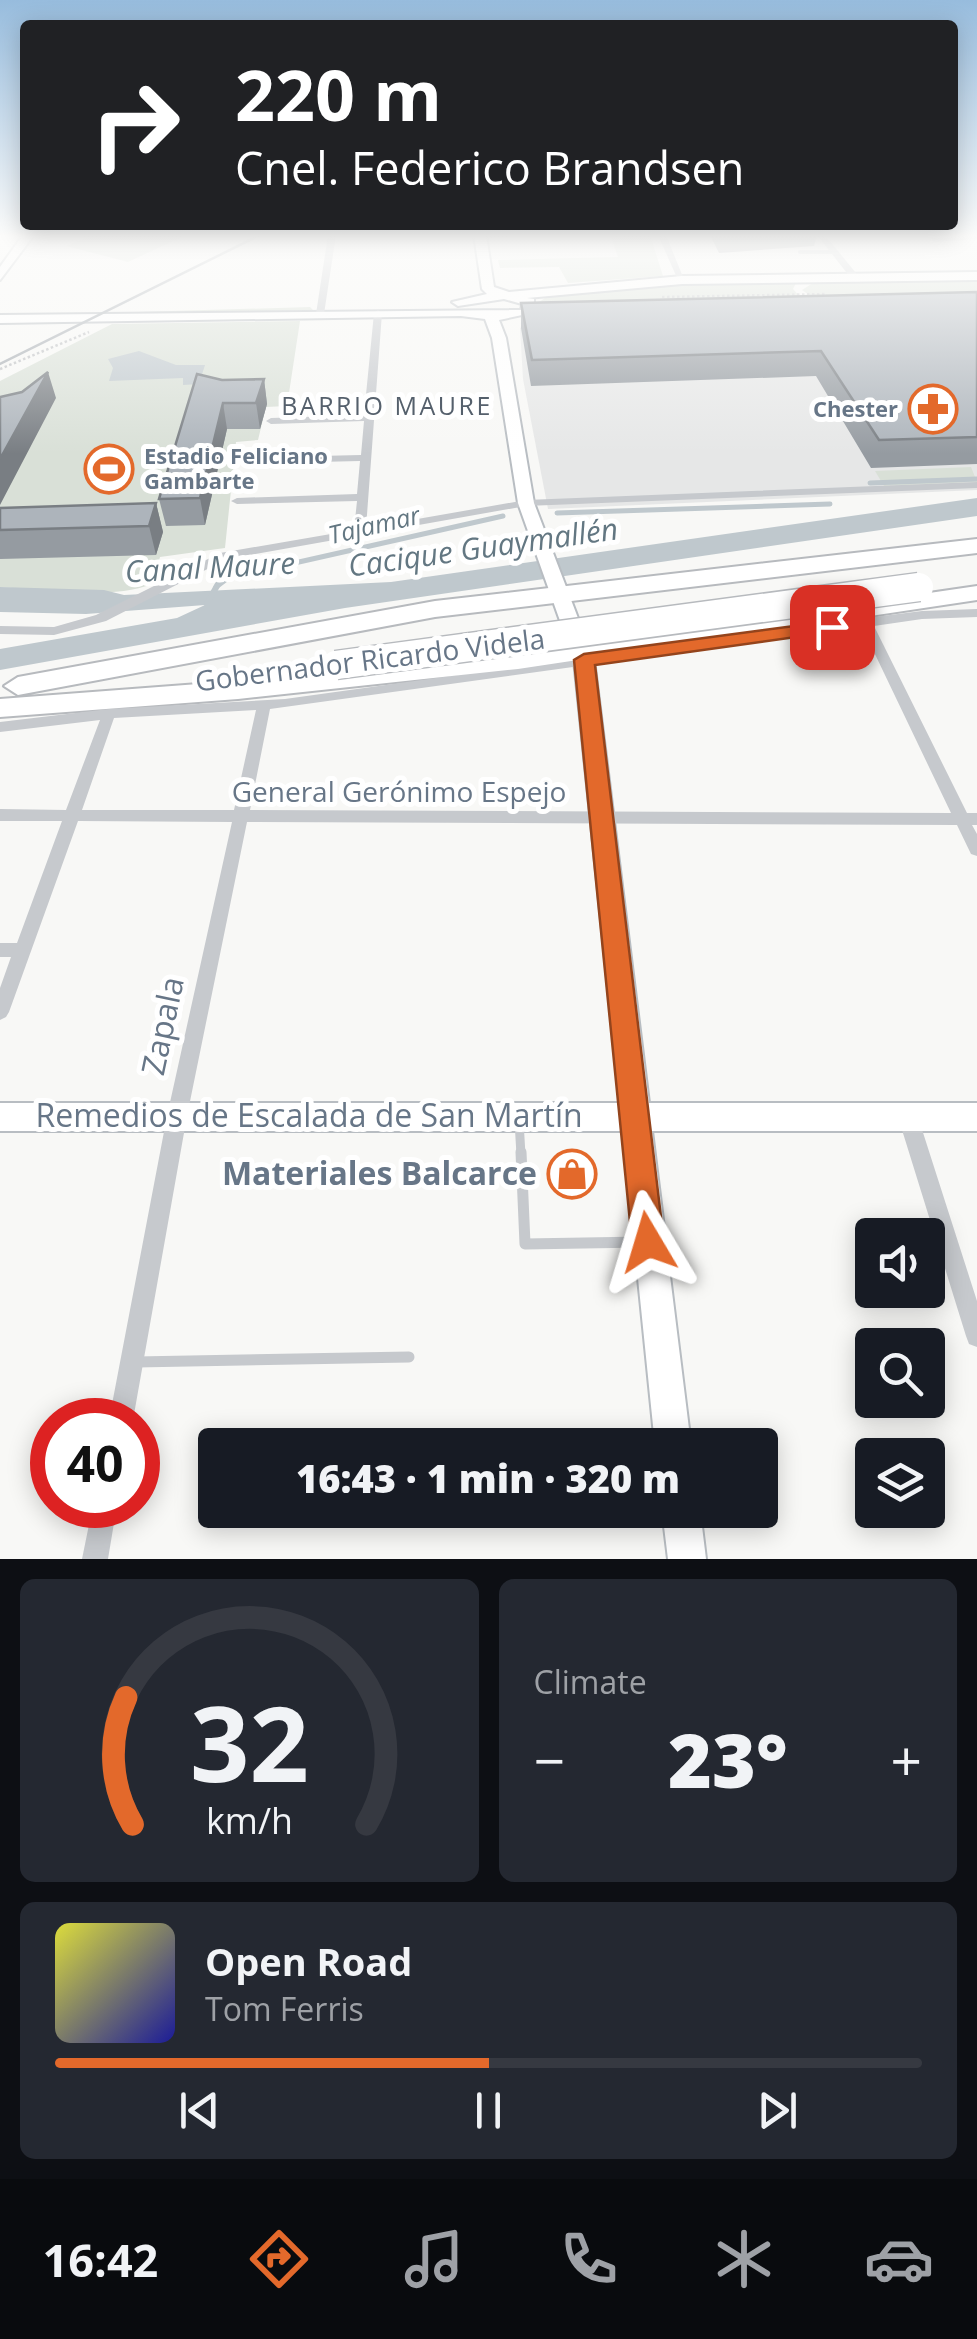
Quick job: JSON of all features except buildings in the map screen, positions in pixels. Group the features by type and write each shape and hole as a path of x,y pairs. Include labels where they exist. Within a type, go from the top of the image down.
{"highway":[{"path":"12,696 551,577 977,546"},
{"name":"Gobernador Ricardo Videla","path":"912,579 977,560"},
{"name":"Gobernador Ricardo Videla","path":"12,696 912,579 977,580"},
{"path":"12,696 252,689 583,656 977,594"}],"main road":[{"path":"321,310 378,313 485,308"},
{"path":"499,338 506,324 527,308"},
{"path":"0,315 321,310 525,312 568,308"},
{"path":"483,310 499,338 526,503 583,656 671,1428"},
{"name":"Remedios de Escalada de San Martín","path":"0,1116 977,1117"},
{"path":"683,1528 687,1559"}],"street":[{"path":"360,530 378,313"},
{"path":"270,422 369,418"},
{"path":"235,461 366,458"},
{"path":"0,630 54,630 118,611 224,556 526,503 977,485"},
{"path":"237,501 362,498"},
{"path":"0,727 110,714 264,706 583,656 866,622 977,613"},
{"path":"866,622 971,820 977,850"},
{"name":"Zapala","path":"125,1398 178,1116 264,706"},
{"path":"0,1012 110,714"},
{"name":"General Gerónimo Espejo","path":"0,815 971,820"},
{"path":"0,950 22,950"},
{"path":"908,1117 977,1336"},
{"path":"94,1559 100,1528"}],"lane":[{"path":"518,1116 526,1244 648,1242"},
{"path":"132,1362 409,1357"}],"shaded area":[{"path":"284,308 313,310 0,316"},
{"path":"977,308 977,490 548,509 523,379 520,328 541,314"},
{"path":"300,321 287,406 266,407 258,440 236,442 225,548 160,557 152,584 136,589 78,593 0,587 0,381 112,324"},
{"path":"139,351 176,365 205,365 199,384 183,385 183,378 109,381 113,368 108,359"},
{"path":"971,467 977,482 884,486 875,471"},
{"path":"977,498 977,516 345,608 0,670 0,649 177,618 205,605 86,614 0,612 0,587 104,590 124,595 391,582"}],"waterway":[{"name":"Tajamar","path":"870,483 977,479"},
{"name":"Tajamar","path":"557,513 830,504"},
{"name":"Tajamar","path":"217,587 228,578 503,516"},
{"name":"Tajamar","path":"207,604 217,587"}],"tram line":[{"path":"0,364 113,308"}],"place":[{"name":"Chester","path":"933,409"},
{"name":"Estadio Feliciano Gambarte","path":"109,469"},
{"name":"Materiales Balcarce","path":"572,1174"}],"district":[{"name":"BARRIO MAURE","path":"387,406"}],"route":[{"path":"648,1242 584,660 832,627"}],"water label":[{"name":"Cacique Guaymallén","path":"483,548"},
{"name":"Canal Maure","path":"210,568"}]}
